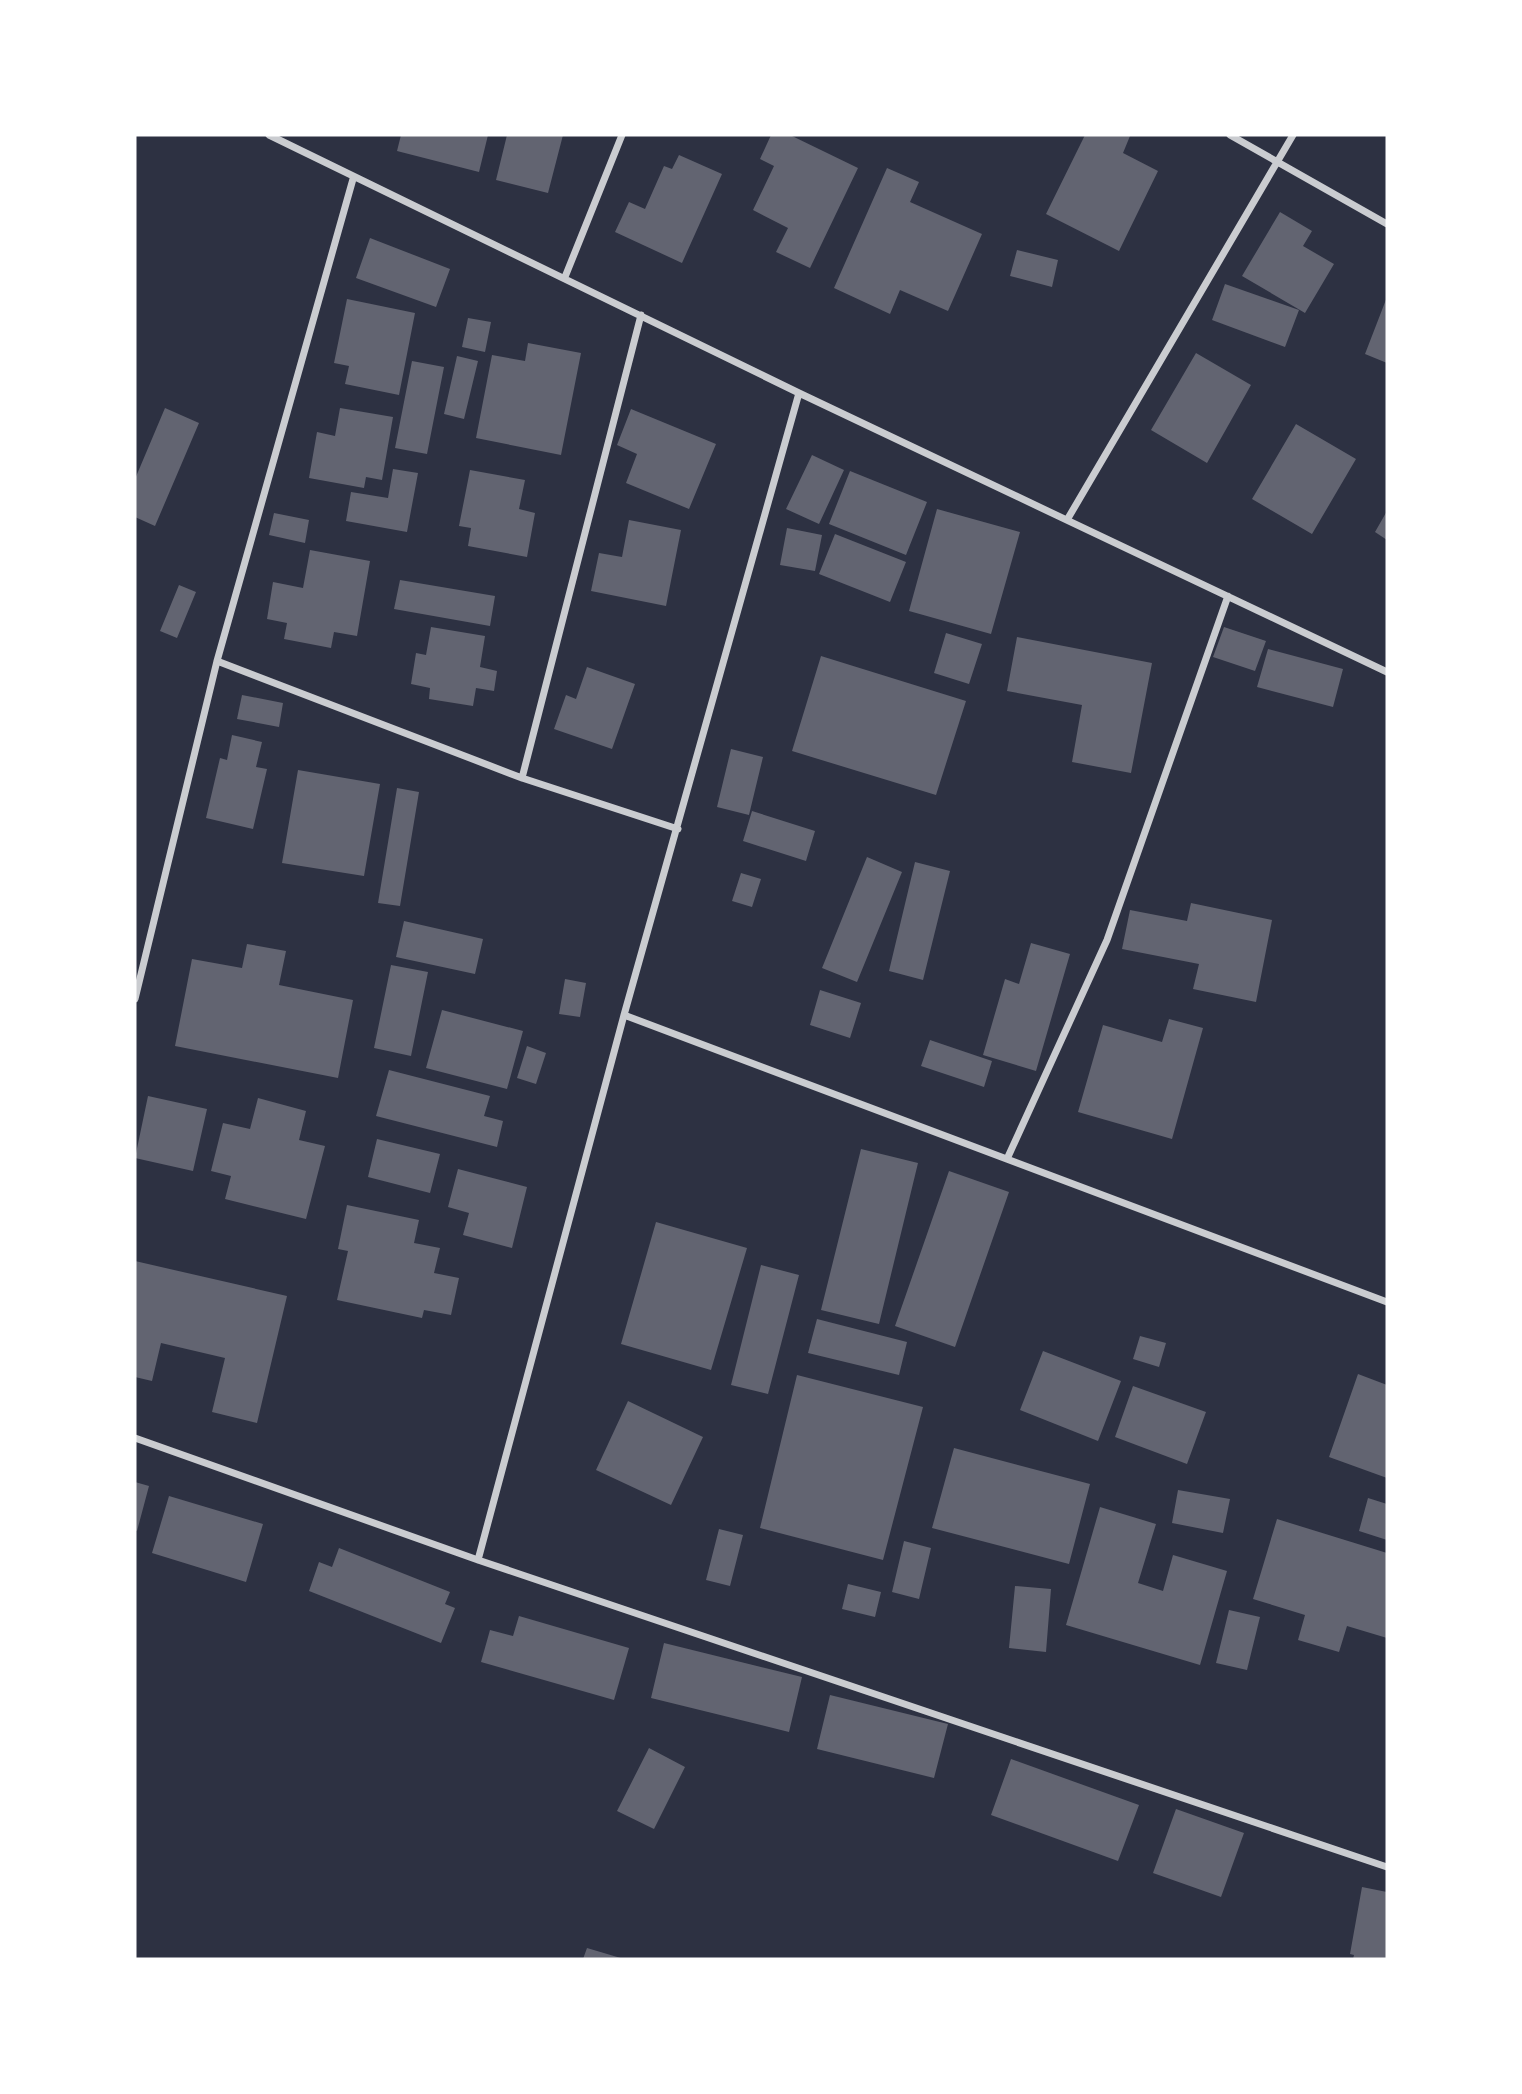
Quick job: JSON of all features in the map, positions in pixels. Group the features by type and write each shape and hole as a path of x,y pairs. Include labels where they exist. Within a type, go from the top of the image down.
{"street":[{"path":"269,135 799,393 1387,672"},
{"path":"565,277 622,135"},
{"path":"1230,135 1387,223"},
{"path":"1067,520 1293,135"},
{"path":"135,999 217,662 353,178"},
{"path":"522,778 641,315"},
{"path":"478,1560 624,1015 799,393"},
{"path":"1007,1159 1107,940 1228,596"},
{"path":"217,662 522,778 678,829"},
{"path":"624,1015 1387,1302"},
{"path":"135,1438 478,1560 1387,1867"}],"building":[{"path":"401,135 488,135 479,172 397,151"},
{"path":"507,135 563,135 548,193 496,180"},
{"path":"771,135 790,135 858,168 810,268 776,252 788,228 753,210 774,166 760,159"},
{"path":"1085,135 1130,136 1123,153 1158,171 1119,251 1046,214"},
{"path":"679,155 722,174 682,263 615,232 629,202 645,209 664,166 672,169"},
{"path":"887,168 919,182 910,202 982,234 948,311 900,290 890,314 834,288"},
{"path":"1280,212 1312,231 1303,246 1334,264 1305,313 1242,276"},
{"path":"370,238 450,269 436,307 356,278"},
{"path":"1017,250 1058,260 1052,287 1010,276"},
{"path":"1225,284 1299,310 1285,347 1212,320"},
{"path":"1387,297 1387,363 1365,354"},
{"path":"347,299 415,313 399,395 345,384 349,366 334,363"},
{"path":"468,318 491,322 485,352 462,347"},
{"path":"528,343 581,353 561,455 476,438 492,355 525,361"},
{"path":"1196,353 1251,385 1207,463 1151,430"},
{"path":"457,356 478,361 464,419 444,414"},
{"path":"412,361 444,367 427,454 395,448"},
{"path":"165,408 199,423 155,526 135,517 135,479"},
{"path":"340,408 393,417 382,480 366,477 364,488 309,478 317,432 335,436"},
{"path":"631,409 716,444 689,509 626,483 637,454 617,445"},
{"path":"1296,424 1356,459 1312,534 1252,499"},
{"path":"812,455 844,470 819,524 786,509"},
{"path":"393,469 418,473 407,532 346,521 351,492 388,498"},
{"path":"470,470 525,480 519,509 535,513 527,557 468,546 471,528 459,526"},
{"path":"850,471 927,502 906,555 829,524"},
{"path":"937,509 1020,532 991,634 909,611"},
{"path":"1387,511 1387,540 1375,532"},
{"path":"274,513 309,520 305,543 269,535"},
{"path":"629,520 681,530 666,606 591,591 599,553 622,557"},
{"path":"787,528 822,535 815,571 780,565"},
{"path":"835,534 906,562 890,602 819,574"},
{"path":"310,550 370,561 357,636 334,632 331,648 284,639 287,623 267,619 273,582 303,588"},
{"path":"400,580 495,596 490,626 394,609"},
{"path":"179,585 196,592 177,638 160,631"},
{"path":"431,627 485,636 480,667 497,671 494,691 476,688 473,706 429,699 430,688 411,684 416,653 426,655"},
{"path":"1224,627 1266,641 1255,671 1213,657"},
{"path":"946,633 982,644 969,684 934,673"},
{"path":"1017,637 1152,663 1131,773 1072,762 1082,705 1007,691"},
{"path":"1268,649 1343,669 1333,707 1257,687"},
{"path":"821,656 966,701 936,795 792,751"},
{"path":"587,667 635,684 612,749 554,729 566,695 576,699"},
{"path":"242,695 283,703 279,727 237,719"},
{"path":"232,735 262,742 256,767 267,769 253,829 206,818 220,758 227,760"},
{"path":"731,749 763,757 749,815 717,807"},
{"path":"298,770 380,784 364,876 282,863"},
{"path":"397,788 419,792 400,906 378,903"},
{"path":"752,811 815,831 806,861 743,841"},
{"path":"867,857 902,872 857,982 822,968"},
{"path":"915,862 950,871 923,980 889,971"},
{"path":"741,873 761,879 752,907 732,901"},
{"path":"1191,903 1272,920 1256,1002 1193,989 1199,964 1122,949 1130,910 1187,921"},
{"path":"404,921 483,939 475,974 396,957"},
{"path":"1031,943 1070,954 1036,1071 983,1055 1005,979 1019,984"},
{"path":"247,944 286,951 279,985 353,1000 338,1078 175,1046 192,959 242,968"},
{"path":"391,965 428,972 411,1056 374,1048"},
{"path":"565,979 586,983 580,1017 559,1014"},
{"path":"820,990 861,1003 850,1038 810,1025"},
{"path":"442,1010 523,1031 507,1089 426,1068"},
{"path":"1169,1019 1203,1028 1172,1139 1078,1112 1103,1025 1162,1042"},
{"path":"930,1040 992,1061 984,1087 921,1066"},
{"path":"527,1046 546,1053 536,1084 517,1078"},
{"path":"389,1070 490,1096 484,1116 503,1121 497,1147 376,1116"},
{"path":"148,1096 207,1109 193,1171 135,1158"},
{"path":"258,1098 306,1111 299,1140 325,1146 306,1219 225,1199 231,1176 211,1171 223,1123 250,1129"},
{"path":"377,1139 440,1154 430,1193 368,1177"},
{"path":"861,1149 918,1163 879,1324 821,1310"},
{"path":"458,1169 527,1187 512,1248 463,1235 469,1213 448,1207"},
{"path":"949,1171 1009,1192 955,1347 895,1326"},
{"path":"347,1205 419,1220 414,1243 440,1248 434,1273 459,1278 451,1315 424,1310 422,1318 337,1300 348,1251 338,1249"},
{"path":"656,1222 747,1248 711,1370 621,1344"},
{"path":"135,1261 287,1296 257,1423 212,1412 225,1358 161,1343 152,1381 135,1377"},
{"path":"761,1265 799,1275 768,1394 731,1385"},
{"path":"817,1319 907,1342 899,1375 808,1353"},
{"path":"1140,1336 1166,1343 1159,1367 1133,1359"},
{"path":"1043,1351 1121,1381 1098,1441 1020,1410"},
{"path":"1358,1374 1387,1385 1387,1478 1329,1457"},
{"path":"797,1375 923,1407 883,1560 760,1528"},
{"path":"1133,1386 1206,1412 1187,1464 1115,1437"},
{"path":"628,1401 703,1437 671,1505 596,1470"},
{"path":"954,1448 1090,1484 1069,1564 932,1528"},
{"path":"135,1482 149,1486 137,1531 135,1530"},
{"path":"1178,1490 1230,1499 1223,1533 1172,1523"},
{"path":"169,1496 263,1524 246,1582 152,1553"},
{"path":"1368,1498 1387,1504 1387,1540 1359,1531"},
{"path":"1100,1507 1156,1524 1138,1583 1163,1591 1173,1555 1227,1571 1200,1665 1066,1625"},
{"path":"1277,1519 1387,1553 1387,1638 1347,1626 1339,1652 1298,1640 1305,1615 1253,1599"},
{"path":"719,1529 743,1535 730,1586 706,1580"},
{"path":"904,1541 931,1548 919,1599 892,1592"},
{"path":"339,1548 450,1592 445,1604 455,1608 441,1643 309,1591 319,1562 332,1567"},
{"path":"848,1584 881,1592 875,1617 842,1609"},
{"path":"1015,1586 1051,1589 1046,1652 1009,1648"},
{"path":"1229,1610 1260,1617 1247,1670 1216,1663"},
{"path":"519,1616 629,1648 614,1700 481,1662 490,1630 513,1636"},
{"path":"664,1643 802,1677 789,1732 651,1698"},
{"path":"830,1695 948,1724 934,1778 817,1749"},
{"path":"649,1748 685,1767 654,1829 617,1811"},
{"path":"1011,1759 1139,1805 1118,1861 991,1815"},
{"path":"1176,1809 1244,1833 1221,1897 1153,1873"},
{"path":"1362,1887 1387,1892 1387,1959 1353,1959 1354,1955 1350,1954"},
{"path":"587,1948 624,1959 583,1959"}]}
